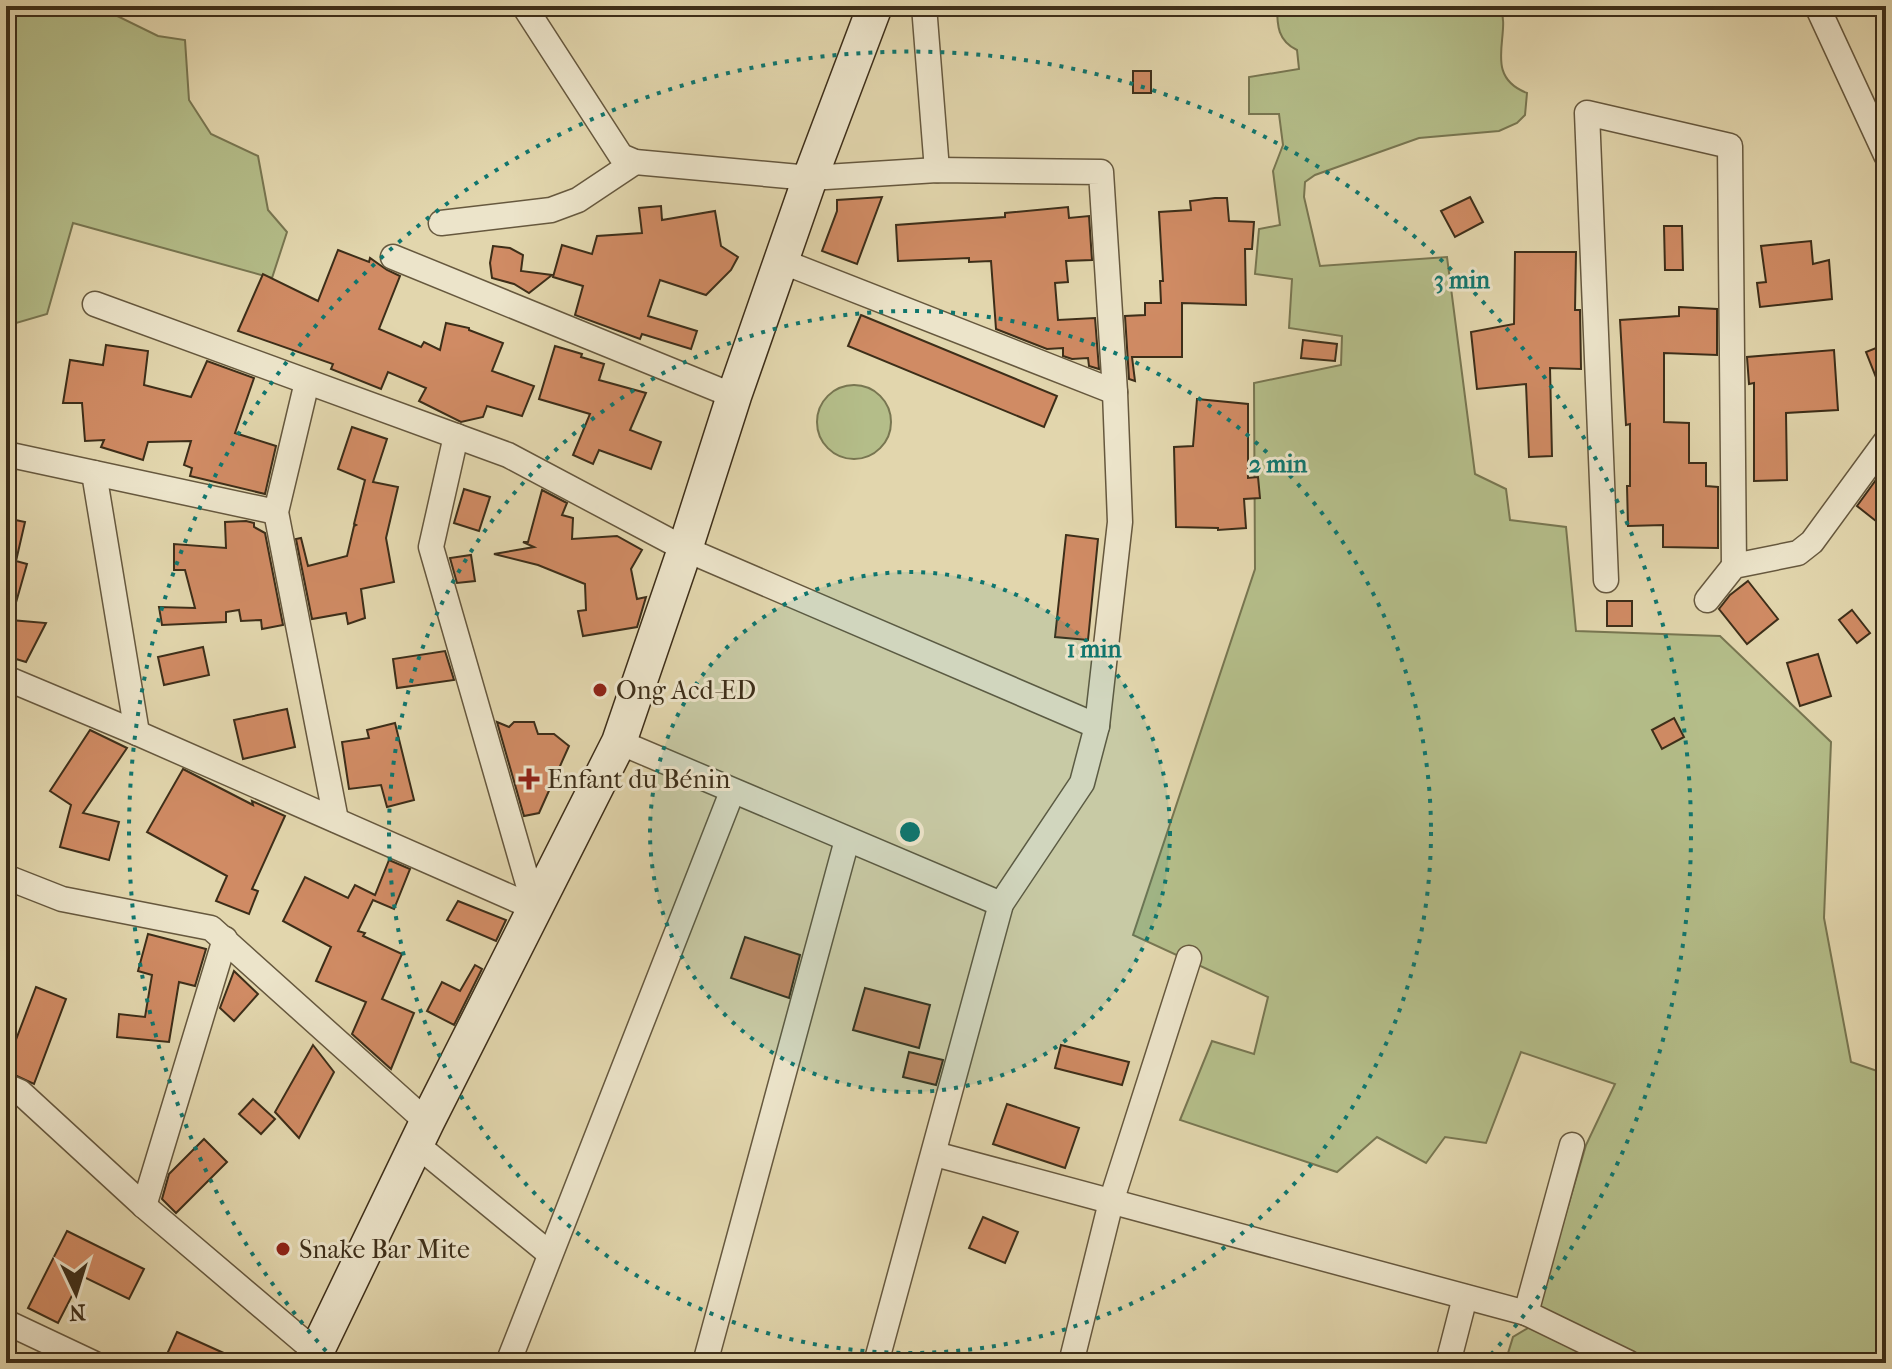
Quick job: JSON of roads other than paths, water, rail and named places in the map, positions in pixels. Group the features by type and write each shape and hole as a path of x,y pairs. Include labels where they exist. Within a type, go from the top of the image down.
{"street":[{"path":"524,6 621,156 635,162 810,178 937,170 1101,172 1120,522 1097,726 1082,783 1001,904 876,1363"},
{"path":"6,1086 20,1092 314,1358 422,1134 619,742 734,396 810,178 875,6"},
{"path":"924,6 937,170"},
{"path":"1817,6 1886,155"},
{"path":"1606,580 1587,113 1730,146 1734,566 1707,600"},
{"path":"441,223 551,210 578,200 635,162"},
{"path":"393,257 734,396"},
{"path":"781,261 1115,392"},
{"path":"95,304 508,455 685,549 1097,726"},
{"path":"307,382 276,512 336,820"},
{"path":"456,436 431,547 535,908"},
{"path":"1734,566 1798,553 1812,542 1886,441"},
{"path":"6,454 276,512"},
{"path":"94,473 137,733"},
{"path":"6,678 535,908"},
{"path":"619,742 1001,904"},
{"path":"508,1363 732,792"},
{"path":"705,1363 847,840"},
{"path":"6,877 62,899 211,928 550,1254"},
{"path":"144,1206 225,939"},
{"path":"1071,1363 1111,1202 1189,958"},
{"path":"1526,1313 1572,1145"},
{"path":"935,1154 1526,1313 1629,1363"},
{"path":"1448,1363 1465,1297"},
{"path":"6,1322 42,1351 93,1363"}],"place":[{"name":"Ong Acd-ED","path":"600,690"},
{"name":"Enfant du Bénin","path":"529,779"},
{"name":"Snake Bar Mite","path":"283,1249"}]}
